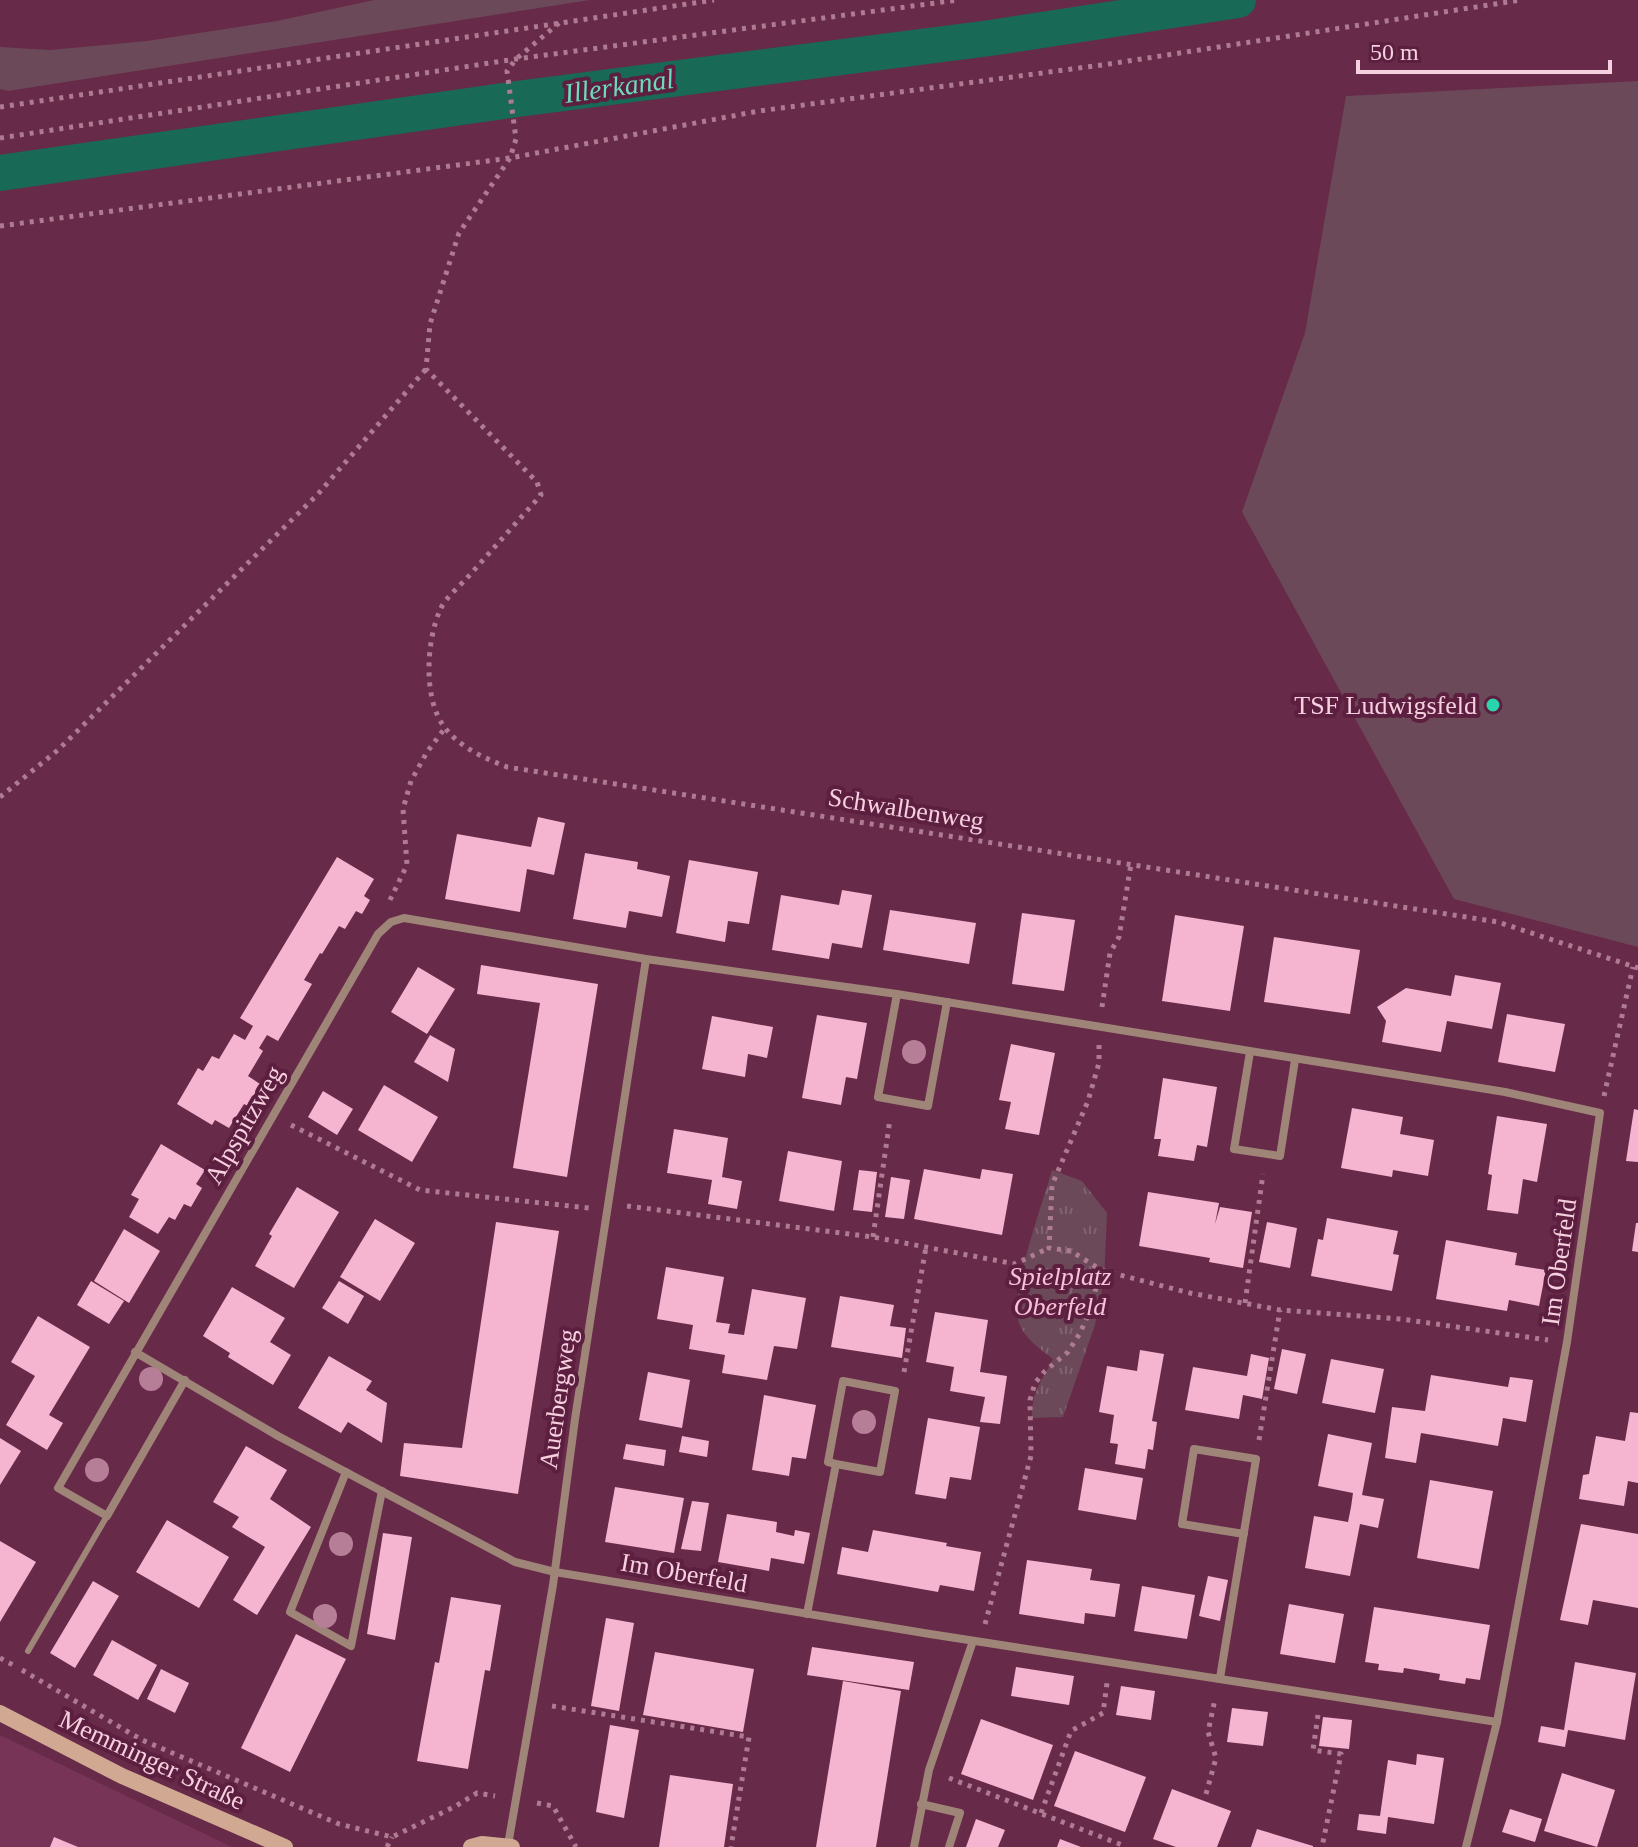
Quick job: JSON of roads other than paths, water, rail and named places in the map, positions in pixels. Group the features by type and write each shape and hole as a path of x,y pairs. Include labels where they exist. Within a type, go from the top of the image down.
{"main road":[{"name":"Memminger Straße","path":"0,1713 122,1776 285,1847"},
{"path":"471,1847 482,1844 510,1846"}],"street":[{"name":"Alpspitzweg","path":"107,1516 58,1488 378,934 391,922 404,918 646,959"},
{"path":"646,959 897,994 1250,1052 1295,1060 1280,1156 1234,1149 1250,1052"},
{"name":"Auerbergweg","path":"510,1846 555,1572 646,959"},
{"path":"897,994 878,1097 928,1106 947,1002"},
{"name":"Im Oberfeld","path":"1295,1060 1505,1092 1600,1113 1567,1342 1497,1722 1466,1847"},
{"path":"135,1352 278,1436 515,1562 555,1572"},
{"path":"107,1516 185,1380"},
{"path":"843,1381 895,1391 880,1472 836,1464 828,1462 843,1381"},
{"path":"1220,1678 1244,1534 1256,1459 1194,1449 1182,1524 1244,1534"},
{"path":"807,1614 836,1464"},
{"path":"346,1472 290,1612 351,1646 382,1491"},
{"name":"Im Oberfeld","path":"555,1572 973,1641 1497,1722"},
{"path":"914,1847 929,1770 973,1641"},
{"path":"921,1804 960,1813 949,1847"}],"lane":[{"path":"28,1651 107,1516"}],"waterway":[{"name":"Illerkanal","path":"0,173 510,100 990,38 1238,0"}],"place":[{"name":"TSF Ludwigsfeld","path":"1493,705"}],"park label":[{"name":"Spielplatz Oberfeld","path":"1060,1291"}]}
